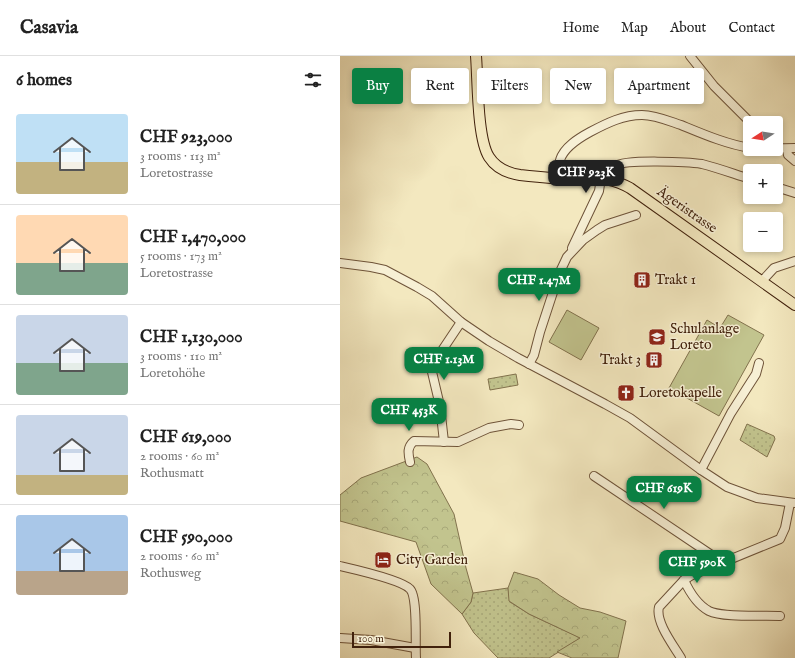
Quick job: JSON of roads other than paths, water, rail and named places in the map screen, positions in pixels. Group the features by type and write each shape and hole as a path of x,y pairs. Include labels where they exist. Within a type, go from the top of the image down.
{"main road":[{"name":"Ägeristrasse","path":"476,56 483,139 489,156 498,167 513,174 579,180 605,179 617,181 630,188 795,305"}],"street":[{"path":"690,56 714,86 744,116"},
{"path":"557,178 559,160 563,152 569,146 603,125 617,119 631,116 644,115 671,121 729,143 743,146"},
{"path":"791,149 788,155 795,161"},
{"path":"530,364 559,274 605,179 615,166 627,162 678,161 702,164 743,176"},
{"path":"783,189 795,193"},
{"path":"570,252 583,240 601,228 636,215"},
{"path":"762,281 774,268 795,261"},
{"path":"340,263 371,266 393,273 432,296 461,322 489,341 630,418 701,470 727,487 757,498 793,503 785,528 780,538 722,562 684,580 659,607 658,612 668,637 681,658"},
{"path":"444,442 440,406 432,372 434,361 461,322"},
{"path":"701,470 731,413 756,374 759,362"},
{"path":"410,462 408,453 409,445 414,441 458,442 489,428 511,424 519,425"},
{"path":"594,476 722,562"},
{"path":"340,566 403,584 410,588 414,595 415,605 416,658"},
{"path":"684,580 689,591 709,611 721,615 780,616"},
{"path":"340,638 371,640 415,648"}],"place":[{"name":"Trakt 1","path":"642,280"},
{"name":"Schulanlage Loreto","path":"657,337"},
{"name":"Trakt 3","path":"654,360"},
{"name":"Loretokapelle","path":"626,393"},
{"name":"City Garden","path":"383,560"}]}
